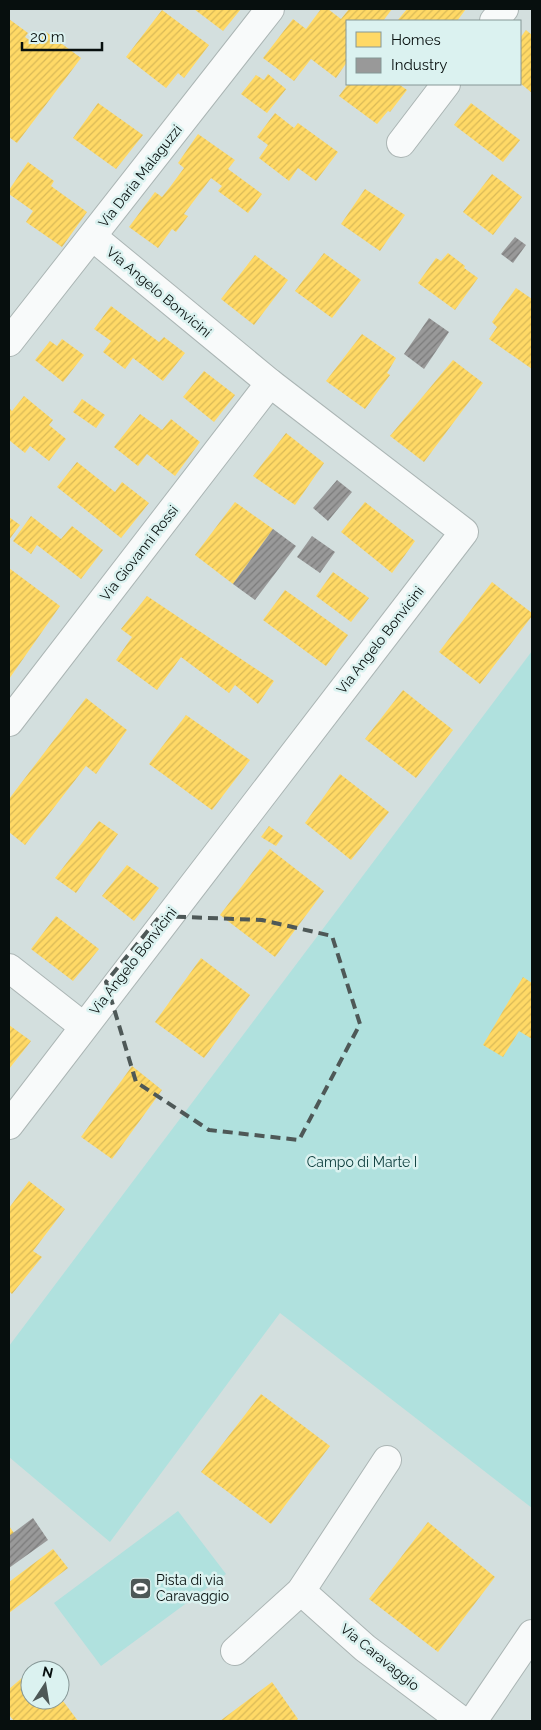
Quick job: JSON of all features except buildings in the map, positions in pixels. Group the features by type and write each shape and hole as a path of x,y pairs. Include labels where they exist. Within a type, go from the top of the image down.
{"street":[{"name":"Via Daria Malaguzzi","path":"9,342 270,9"},
{"path":"495,20 504,9"},
{"path":"401,143 445,85"},
{"name":"Via Angelo Bonvicini","path":"9,1125 83,1026 464,532 270,383 93,237"},
{"name":"Via Giovanni Rossi","path":"9,722 270,383"},
{"path":"9,968 83,1026"},
{"path":"235,1651 301,1591 387,1460"},
{"name":"Via Caravaggio","path":"301,1591 365,1648 462,1721"},
{"path":"473,1721 532,1634"}],"highlighted area":[{"path":"160,916 262,920 332,936 360,1024 299,1140 209,1130 136,1082 106,982"}],"green space":[{"name":"Campo di Marte I","path":"532,651 532,1508 280,1313 110,1542 9,1457 9,1346"},
{"name":"Pista di via Caravaggio","path":"178,1511 226,1574 101,1666 54,1603"}],"place":[{"name":"Pista di via Caravaggio","path":"140,1588"}]}
